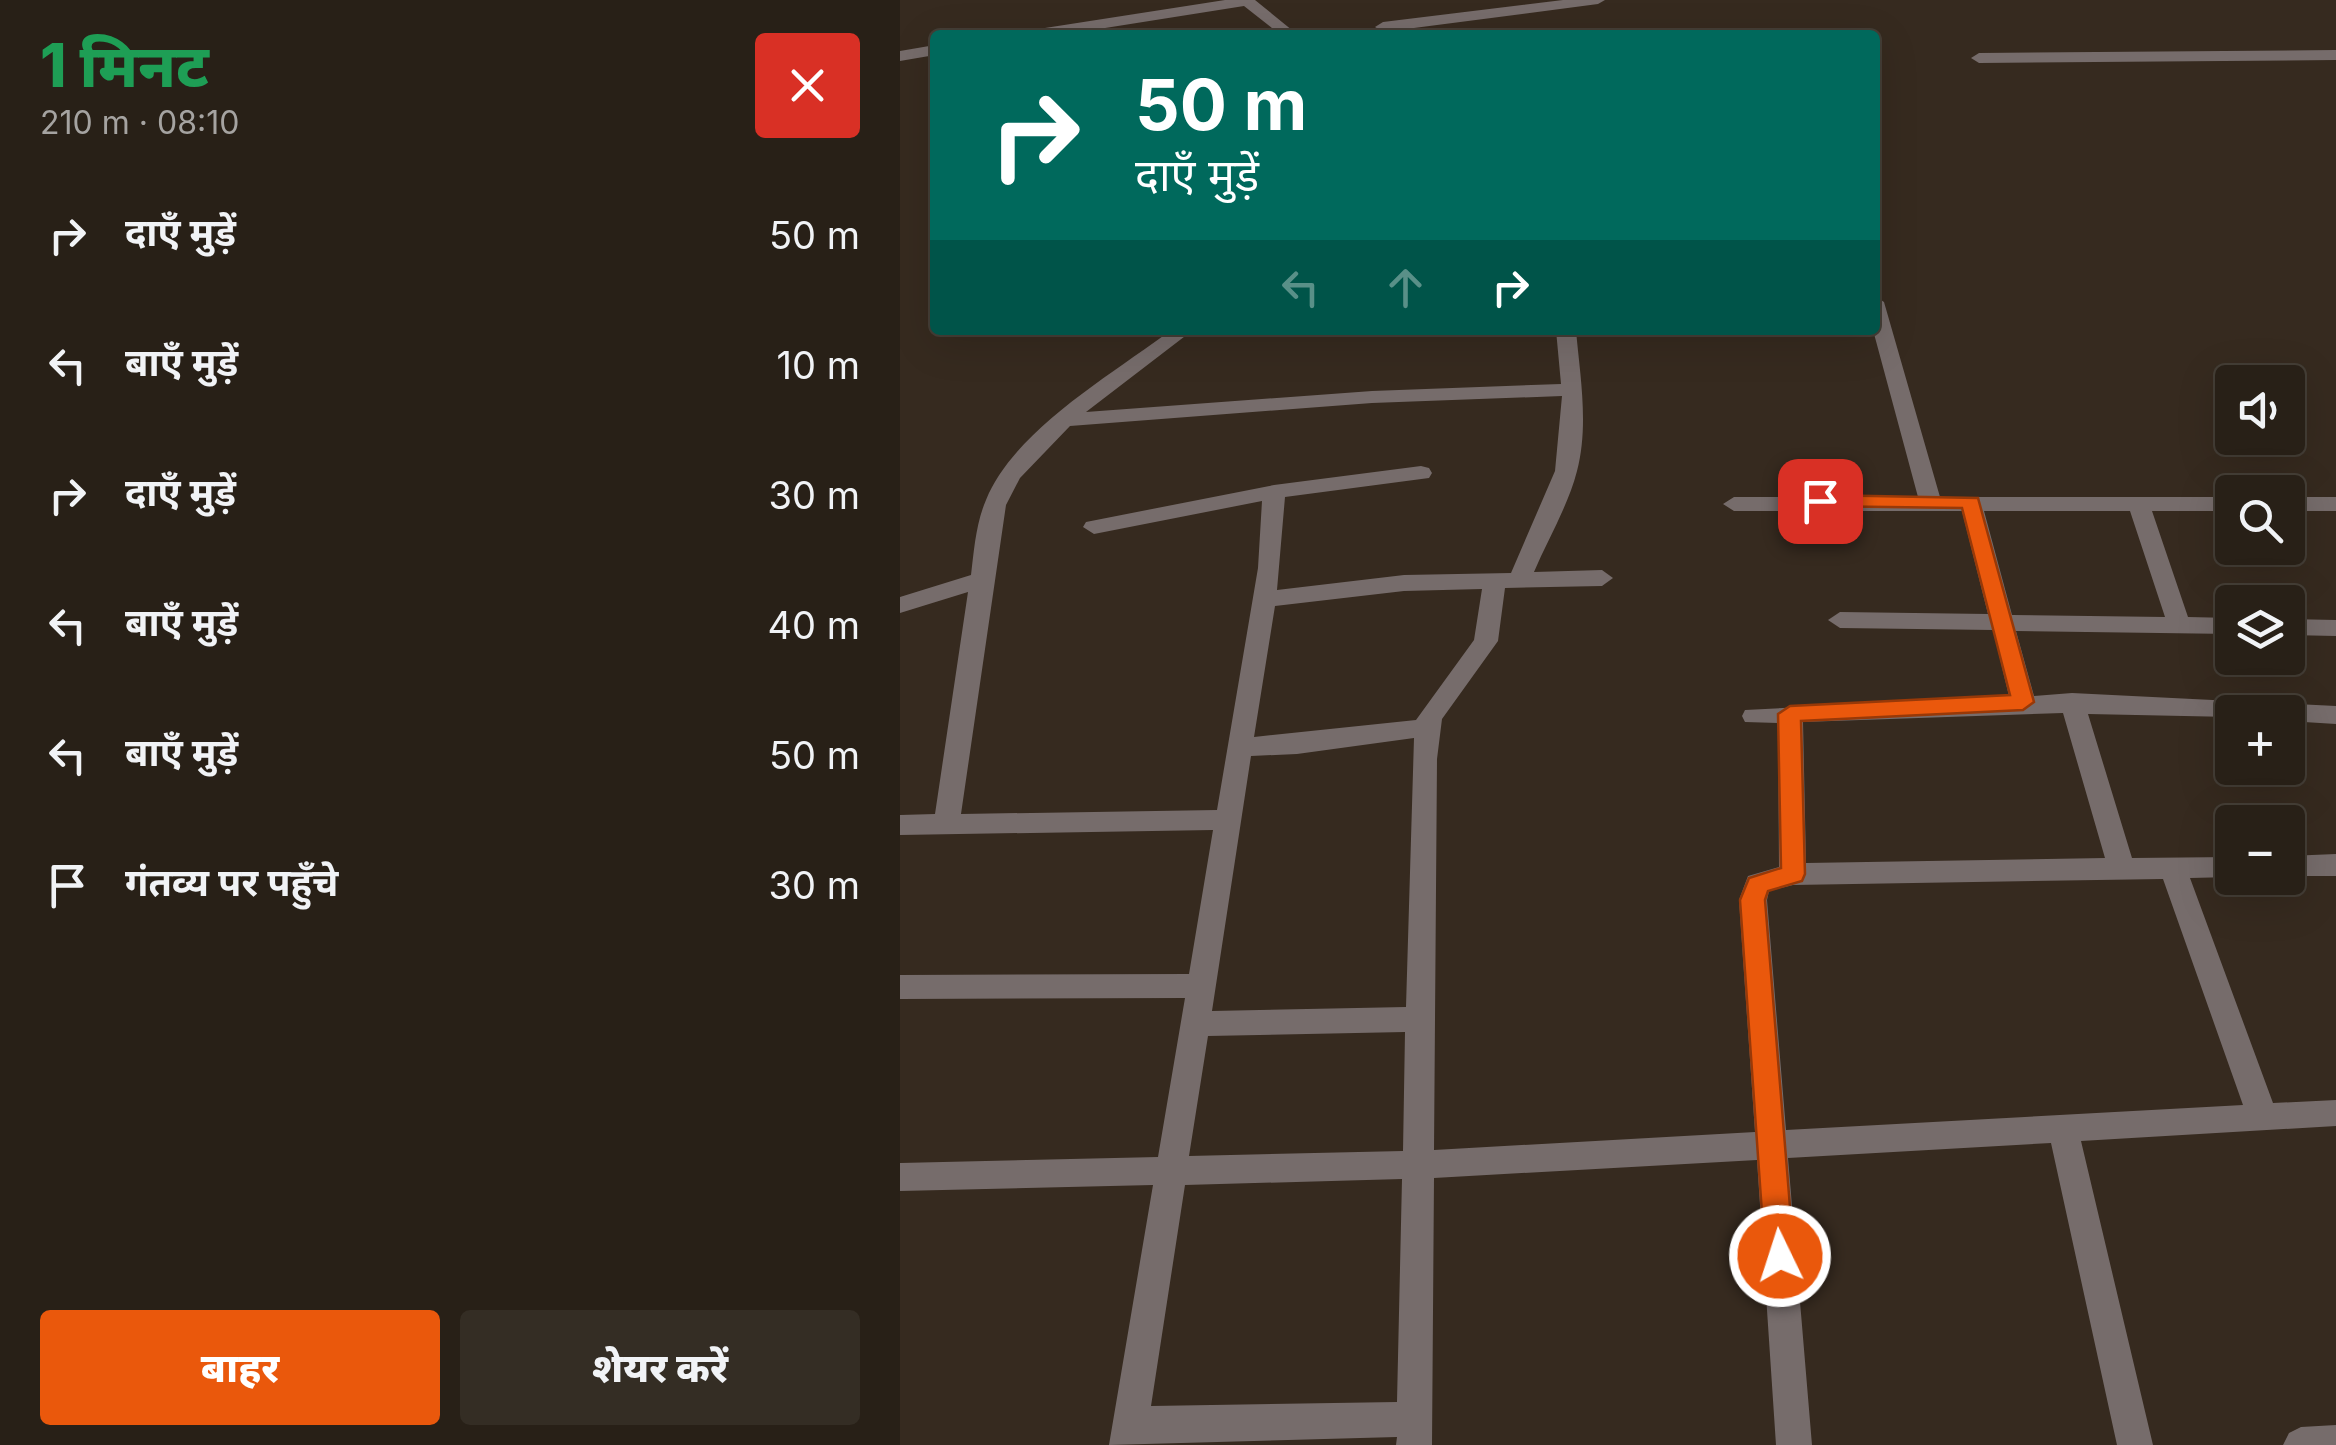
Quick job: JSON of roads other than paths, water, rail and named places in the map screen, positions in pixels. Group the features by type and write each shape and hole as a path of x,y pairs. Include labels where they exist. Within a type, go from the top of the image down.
{"street":[{"path":"1063,30 1246,0 1284,30"},
{"path":"1383,27 1541,3 1598,0"},
{"path":"900,56 930,51"},
{"path":"1979,58 2336,56"},
{"path":"1880,320 1930,502"},
{"path":"947,822 998,496 1018,464 1177,335"},
{"path":"1242,747 1297,745 1425,728 1486,642 1507,580 1565,473 1573,422 1566,335"},
{"path":"1069,420 1372,397 1571,390"},
{"path":"1094,527 1274,492 1421,473"},
{"path":"1274,492 1264,599 1242,747 1129,1434 1414,1432 1424,759 1430,718"},
{"path":"1970,502 2023,702"},
{"path":"2138,503 2179,625"},
{"path":"1734,504 2215,504"},
{"path":"2305,504 2336,504"},
{"path":"1264,599 1404,583 1602,578"},
{"path":"900,605 982,579"},
{"path":"1840,620 2215,626"},
{"path":"2305,627 2336,628"},
{"path":"1754,716 2023,702 2336,715"},
{"path":"2072,702 2122,868"},
{"path":"1790,714 1793,874"},
{"path":"900,824 1230,820"},
{"path":"2305,866 2336,865"},
{"path":"1794,1445 1753,900 1758,884 1793,874 2215,867"},
{"path":"2172,868 2263,1117"},
{"path":"900,987 1203,986"},
{"path":"1197,1024 1420,1019"},
{"path":"900,1177 1417,1165 2336,1113"},
{"path":"2064,1128 2135,1445"},
{"path":"2301,1445 2336,1443"}]}
